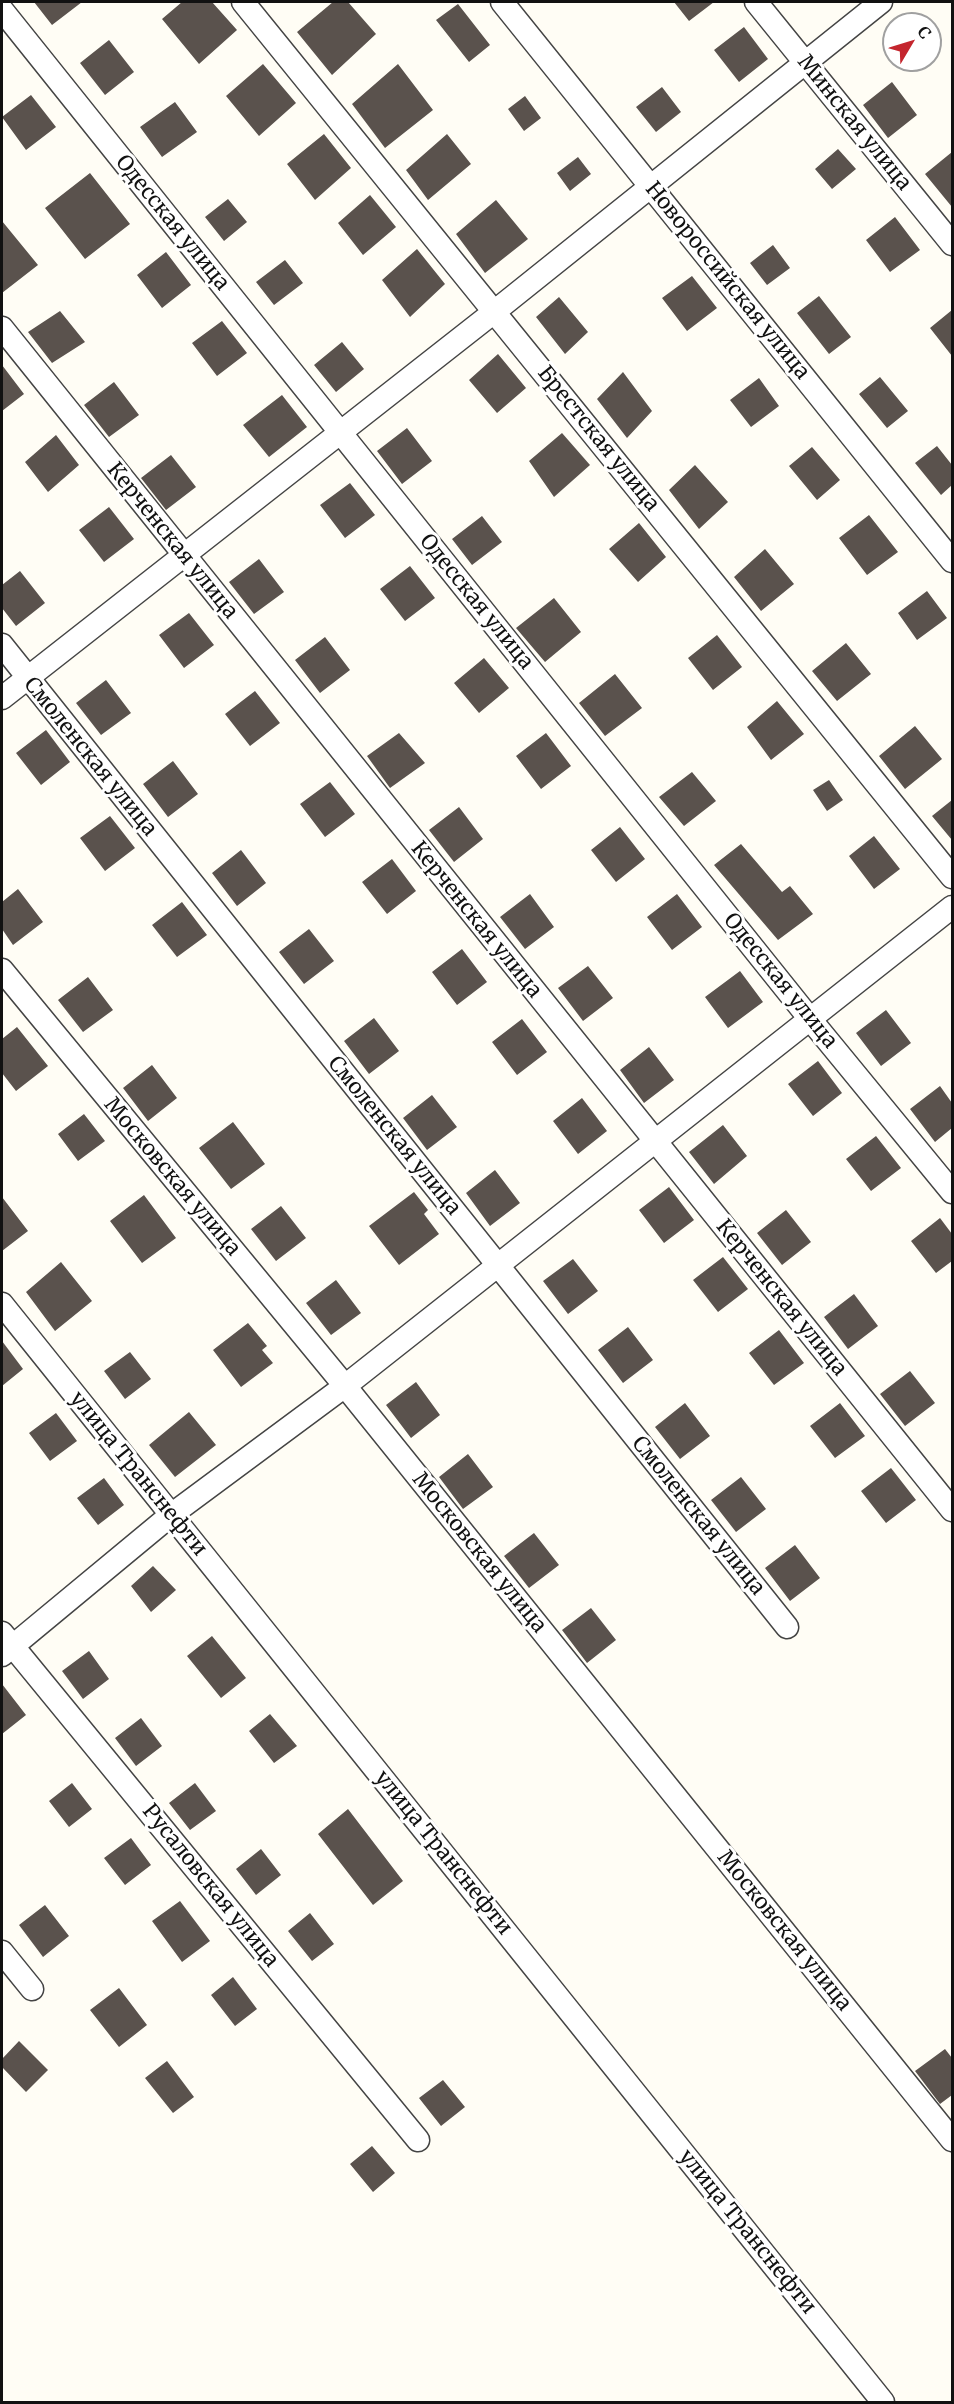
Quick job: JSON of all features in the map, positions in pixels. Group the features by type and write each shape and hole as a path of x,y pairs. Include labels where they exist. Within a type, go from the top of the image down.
{"street":[{"name":"Брестская улица","path":"243,2 952,877"},
{"name":"Новороссийская улица","path":"502,2 952,561"},
{"name":"Минская улица","path":"756,2 952,244"},
{"path":"2,698 494,312 880,2"},
{"name":"Одесская улица","path":"2,10 810,1019 952,1192"},
{"name":"Керченская улица","path":"2,328 952,1510"},
{"name":"Смоленская улица","path":"2,645 787,1627"},
{"path":"5,1645 171,1515 345,1386 952,907"},
{"name":"Московская улица","path":"2,970 345,1386 952,2140"},
{"name":"улица Транснефти","path":"2,1304 883,2403"},
{"name":"Русаловская улица","path":"5,1645 418,2140"},
{"path":"2,1952 32,1989"}],"building":[{"path":"34,2 82,2 52,25"},
{"path":"182,2 212,2 237,30 199,64 162,19"},
{"path":"333,2 348,2 376,34 332,75 297,32"},
{"path":"674,2 714,2 689,21"},
{"path":"458,4 490,45 469,62 436,20"},
{"path":"744,27 768,59 739,82 714,50"},
{"path":"109,40 134,72 105,95 80,63"},
{"path":"263,64 296,103 259,136 226,96"},
{"path":"398,64 433,110 385,148 352,104"},
{"path":"892,82 917,115 888,138 863,105"},
{"path":"662,87 681,112 656,132 636,107"},
{"path":"31,95 56,127 26,150 2,117"},
{"path":"525,96 541,118 524,131 508,109"},
{"path":"175,102 197,132 162,157 140,127"},
{"path":"324,134 351,168 315,200 287,164"},
{"path":"447,134 471,164 428,200 406,170"},
{"path":"838,149 856,169 832,189 815,169"},
{"path":"952,152 952,207 925,174"},
{"path":"578,157 591,174 570,191 557,173"},
{"path":"90,173 130,224 85,259 45,208"},
{"path":"370,195 396,227 363,255 338,223"},
{"path":"228,199 247,222 224,241 205,217"},
{"path":"496,200 528,239 485,273 456,234"},
{"path":"895,217 920,250 890,272 866,240"},
{"path":"2,221 38,265 2,293"},
{"path":"773,245 790,268 767,285 750,263"},
{"path":"417,249 445,284 410,317 382,280"},
{"path":"166,252 191,285 162,308 137,275"},
{"path":"285,260 303,283 274,305 256,282"},
{"path":"692,276 717,308 687,331 662,298"},
{"path":"819,296 851,337 829,354 797,313"},
{"path":"559,297 588,332 565,354 536,317"},
{"path":"952,310 952,356 930,328"},
{"path":"60,311 85,342 52,363 28,332"},
{"path":"222,321 247,353 217,376 192,343"},
{"path":"342,342 364,369 336,392 314,365"},
{"path":"498,354 526,388 497,413 469,380"},
{"path":"2,365 24,394 2,411"},
{"path":"623,372 652,411 627,438 597,399"},
{"path":"880,377 908,411 887,428 859,394"},
{"path":"759,378 779,406 751,427 730,400"},
{"path":"114,382 139,415 109,437 84,405"},
{"path":"282,395 307,427 269,457 243,425"},
{"path":"407,428 432,461 402,484 377,451"},
{"path":"562,433 590,465 554,497 529,461"},
{"path":"56,435 79,465 48,492 25,462"},
{"path":"937,446 952,465 952,485 941,495 915,463"},
{"path":"812,447 840,480 817,500 789,466"},
{"path":"171,455 196,487 166,510 141,478"},
{"path":"695,465 728,502 699,529 669,490"},
{"path":"350,483 375,515 345,538 320,505"},
{"path":"109,507 134,539 104,562 79,530"},
{"path":"869,515 898,552 867,575 839,538"},
{"path":"482,516 502,542 472,565 452,539"},
{"path":"639,523 666,557 638,582 609,549"},
{"path":"765,549 794,584 761,611 734,577"},
{"path":"259,559 284,592 254,614 229,582"},
{"path":"410,566 435,598 405,621 380,589"},
{"path":"20,571 45,603 16,626 2,608 2,585"},
{"path":"927,591 947,618 917,640 898,613"},
{"path":"554,598 581,632 545,662 516,628"},
{"path":"189,613 214,645 184,668 159,635"},
{"path":"717,635 742,667 713,690 688,658"},
{"path":"325,637 350,670 320,693 295,660"},
{"path":"846,643 871,674 837,701 812,671"},
{"path":"484,658 509,688 479,713 454,683"},
{"path":"615,674 642,708 605,736 579,703"},
{"path":"106,680 131,713 101,735 76,703"},
{"path":"255,691 280,723 250,746 225,714"},
{"path":"777,701 804,734 771,760 747,727"},
{"path":"915,726 942,759 905,789 879,756"},
{"path":"46,730 70,762 41,785 16,753"},
{"path":"399,733 425,763 390,788 367,756"},
{"path":"546,733 571,766 541,789 516,756"},
{"path":"173,761 198,794 168,817 143,784"},
{"path":"692,772 716,801 684,826 659,797"},
{"path":"829,780 843,800 827,811 813,790"},
{"path":"330,782 355,814 325,837 300,804"},
{"path":"952,800 952,840 932,816"},
{"path":"459,807 483,839 454,862 429,830"},
{"path":"110,816 135,848 105,871 80,838"},
{"path":"620,827 645,859 616,882 591,850"},
{"path":"874,836 900,869 874,889 849,856"},
{"path":"741,844 782,892 790,886 813,914 778,940 714,865"},
{"path":"241,850 266,883 237,906 212,873"},
{"path":"392,859 416,891 387,914 362,882"},
{"path":"18,889 43,922 13,945 2,929 2,902"},
{"path":"530,894 554,927 525,949 500,917"},
{"path":"677,894 702,927 672,950 647,917"},
{"path":"182,902 207,935 177,957 152,925"},
{"path":"309,929 334,961 304,984 279,952"},
{"path":"462,949 487,982 457,1005 432,972"},
{"path":"588,966 613,998 583,1021 558,988"},
{"path":"740,971 763,1002 728,1028 705,997"},
{"path":"88,977 113,1010 83,1032 58,1000"},
{"path":"886,1010 911,1043 881,1066 856,1033"},
{"path":"374,1018 399,1051 369,1074 344,1041"},
{"path":"522,1019 547,1052 517,1075 492,1042"},
{"path":"17,1027 48,1066 16,1091 2,1073 2,1039"},
{"path":"649,1047 674,1080 644,1103 620,1070"},
{"path":"818,1061 842,1093 813,1116 788,1084"},
{"path":"152,1065 177,1098 148,1121 123,1088"},
{"path":"940,1086 952,1103 952,1128 935,1142 910,1109"},
{"path":"432,1095 457,1127 427,1150 403,1118"},
{"path":"582,1098 607,1131 578,1154 553,1121"},
{"path":"84,1114 105,1141 78,1161 58,1134"},
{"path":"233,1122 265,1164 231,1189 199,1148"},
{"path":"723,1125 747,1156 714,1184 689,1152"},
{"path":"876,1136 901,1168 871,1191 846,1159"},
{"path":"495,1170 520,1203 490,1226 466,1193"},
{"path":"669,1187 694,1220 664,1243 639,1210"},
{"path":"414,1192 428,1210 424,1214 439,1234 399,1265 369,1226"},
{"path":"144,1195 176,1238 142,1263 110,1221"},
{"path":"2,1197 28,1231 2,1251"},
{"path":"281,1206 306,1238 276,1261 251,1229"},
{"path":"786,1210 811,1242 782,1265 757,1233"},
{"path":"940,1218 952,1234 952,1261 936,1273 911,1241"},
{"path":"723,1257 748,1289 718,1312 693,1280"},
{"path":"573,1259 598,1291 568,1314 543,1281"},
{"path":"61,1262 92,1301 55,1331 26,1292"},
{"path":"336,1280 361,1313 331,1335 306,1303"},
{"path":"854,1294 878,1326 848,1349 824,1317"},
{"path":"248,1323 267,1346 262,1350 273,1363 241,1387 213,1350"},
{"path":"628,1327 653,1360 623,1383 598,1350"},
{"path":"779,1330 804,1363 774,1385 749,1353"},
{"path":"2,1341 23,1369 2,1386"},
{"path":"130,1352 151,1379 125,1399 104,1371"},
{"path":"910,1371 935,1403 905,1426 880,1394"},
{"path":"416,1382 440,1415 411,1438 386,1405"},
{"path":"685,1403 710,1436 680,1459 655,1427"},
{"path":"840,1403 865,1436 835,1458 810,1426"},
{"path":"189,1412 216,1445 175,1477 149,1445"},
{"path":"56,1413 77,1441 50,1461 29,1433"},
{"path":"468,1454 493,1487 463,1509 439,1477"},
{"path":"891,1468 916,1500 886,1523 861,1491"},
{"path":"741,1477 766,1509 736,1532 711,1500"},
{"path":"104,1478 124,1505 98,1525 77,1498"},
{"path":"534,1533 559,1565 529,1588 504,1556"},
{"path":"795,1545 820,1578 790,1601 765,1568"},
{"path":"153,1566 176,1590 151,1612 131,1586"},
{"path":"591,1608 616,1640 587,1663 562,1630"},
{"path":"212,1636 246,1678 221,1698 187,1656"},
{"path":"89,1651 109,1679 83,1699 62,1671"},
{"path":"2,1684 26,1715 2,1734"},
{"path":"270,1714 297,1746 274,1763 249,1731"},
{"path":"141,1718 162,1746 136,1766 115,1738"},
{"path":"72,1783 92,1809 69,1827 49,1801"},
{"path":"195,1783 216,1811 190,1830 169,1803"},
{"path":"348,1809 403,1881 373,1905 318,1834"},
{"path":"131,1838 151,1865 125,1885 104,1858"},
{"path":"261,1849 281,1875 256,1895 236,1869"},
{"path":"180,1901 210,1941 182,1962 152,1921"},
{"path":"45,1905 69,1936 43,1957 19,1925"},
{"path":"310,1913 334,1944 312,1961 288,1931"},
{"path":"233,1977 257,2009 235,2026 211,1995"},
{"path":"119,1988 147,2025 119,2047 90,2010"},
{"path":"19,2041 48,2070 26,2092 2,2067 2,2059"},
{"path":"945,2049 952,2058 952,2095 940,2104 915,2071"},
{"path":"167,2061 194,2097 173,2113 145,2078"},
{"path":"443,2080 465,2107 441,2126 419,2098"},
{"path":"372,2146 395,2173 373,2192 350,2164"}]}
